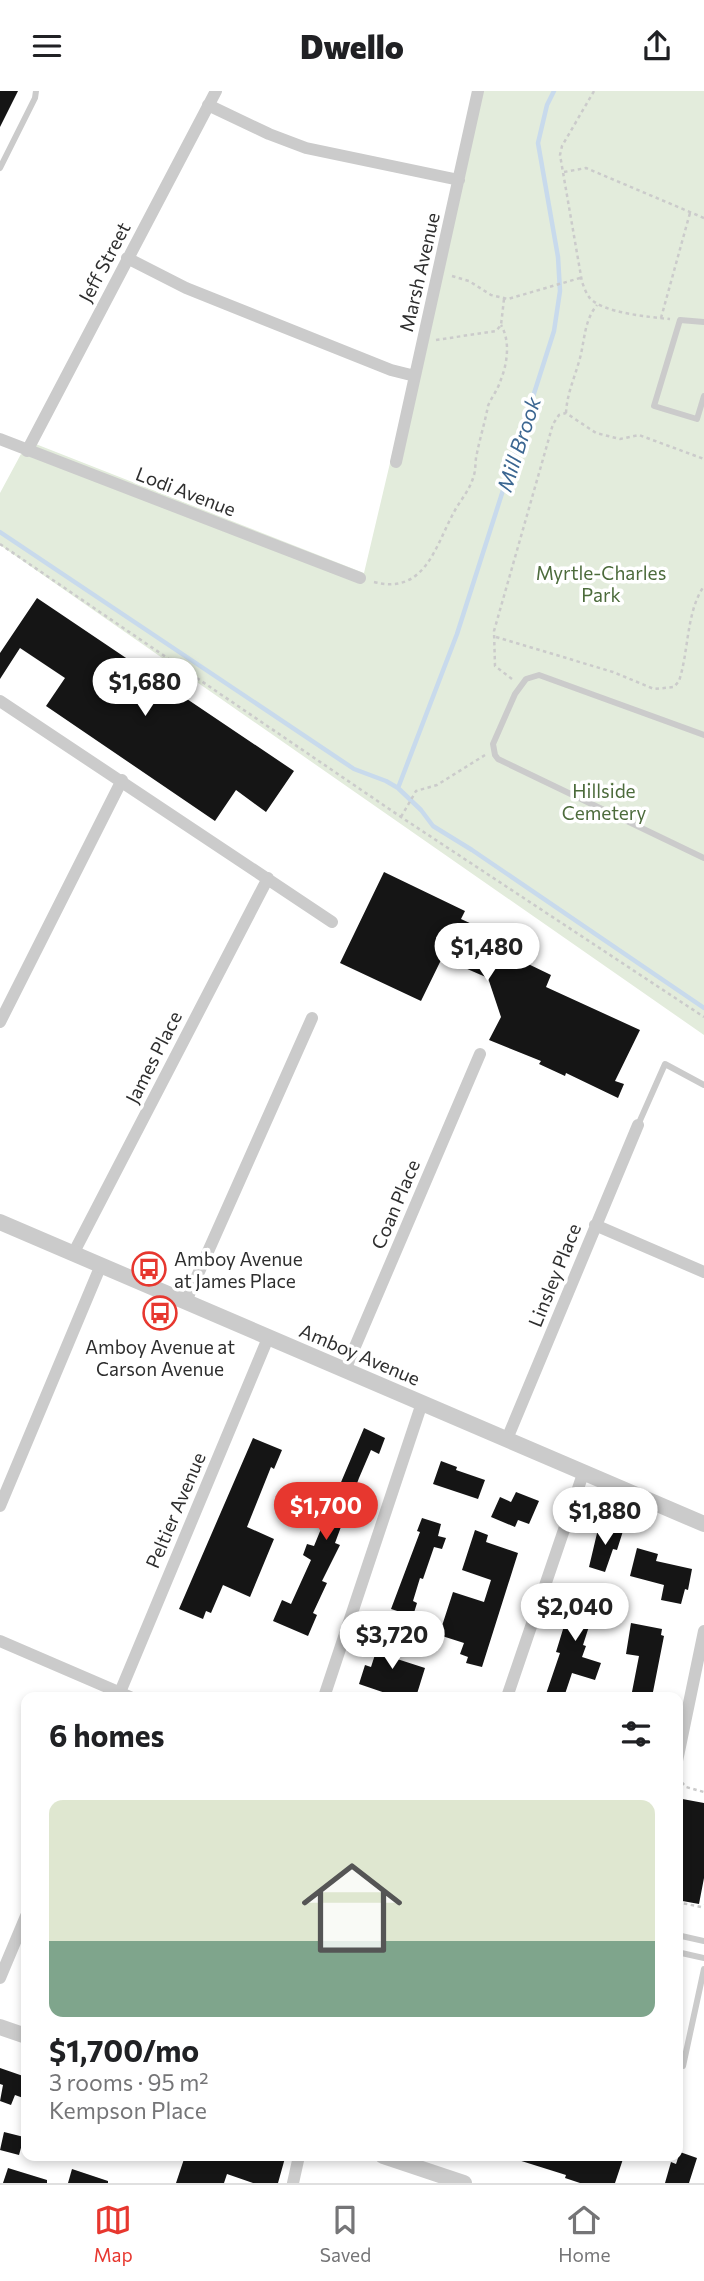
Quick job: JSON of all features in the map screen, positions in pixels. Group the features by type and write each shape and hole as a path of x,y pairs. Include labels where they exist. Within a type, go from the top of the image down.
{"street":[{"name":"Jeff Street","path":"27,450 216,91"},
{"name":"Marsh Avenue","path":"396,462 478,91"},
{"path":"208,105 306,148 459,180"},
{"path":"127,258 186,288 415,376"},
{"name":"Lodi Avenue","path":"0,439 360,578"},
{"path":"0,701 332,922"},
{"path":"0,1022 122,780"},
{"name":"James Place","path":"73,1254 268,877"},
{"path":"186,1301 312,1018"},
{"name":"Coan Place","path":"345,1370 480,1054"},
{"name":"Linsley Place","path":"507,1439 638,1125"},
{"name":"Amboy Avenue","path":"0,1222 704,1524"},
{"path":"595,1225 704,1272"},
{"path":"0,1506 101,1265"},
{"name":"Peltier Avenue","path":"125,1692 268,1338"},
{"path":"326,1692 422,1403"},
{"path":"509,1692 584,1471"},
{"path":"683,1732 704,1630"},
{"path":"0,1641 114,1692"},
{"path":"0,1978 21,1928"},
{"path":"0,2027 21,2034"},
{"path":"293,2183 298,2161"},
{"path":"398,2161 464,2183"}],"lane":[{"path":"0,168 36,98 36,91"},
{"path":"704,322 680,320 654,406 697,419 704,396"},
{"path":"704,735 539,675 530,676 515,694 495,739 493,750 498,759 704,858"},
{"path":"638,1125 665,1064 704,1085"},
{"path":"683,1936 704,1941"},
{"path":"683,1953 704,1958"},
{"path":"683,2066 704,1969"}],"path":[{"path":"594,91 562,146 560,155 581,278 588,297 597,305 631,314 680,320"},
{"path":"564,172 586,168 704,219"},
{"path":"661,318 690,213"},
{"path":"438,273 469,281 491,295 504,299 581,278"},
{"path":"423,341 496,331 501,325 504,299"},
{"path":"566,413 567,399 589,314 597,305"},
{"path":"360,578 379,584 397,584 407,582 419,573 431,558 455,510 467,495 475,473 476,455 489,404 505,366 508,344 501,325"},
{"path":"522,683 513,680 495,666 493,656 496,621 553,424 559,415 566,413 596,433 620,439 639,435 704,459"},
{"path":"0,544 401,817 704,1017"},
{"path":"496,637 613,672 654,689 674,687 679,681 693,614 704,586"},
{"path":"401,817 416,791 437,785 493,750"},
{"path":"683,1784 704,1792"},
{"path":"683,1903 701,1907 704,1905"}],"green space":[{"path":"478,91 704,91 704,1035 0,545 0,493 28,441 364,573"}],"building":[{"path":"0,91 18,91 0,127"},
{"path":"37,598 294,771 266,812 236,790 215,821 46,706 65,678 20,648 0,679 0,653"},
{"path":"384,872 465,911 461,919 498,936 493,947 551,975 546,987 640,1030 615,1081 624,1084 618,1098 566,1073 565,1076 539,1064 541,1061 489,1040 501,1017 488,978 442,958 421,1001 340,963"},
{"path":"364,1428 385,1438 379,1454 371,1450 359,1478 335,1543 340,1545 322,1581 327,1583 313,1613 317,1615 308,1636 273,1621 282,1600 291,1604 311,1560 303,1555 307,1544 314,1546 323,1524 318,1522 330,1492 336,1494"},
{"path":"253,1438 282,1450 274,1469 271,1467 247,1527 274,1539 250,1597 223,1585 211,1613 206,1611 203,1619 179,1609"},
{"path":"441,1461 457,1467 456,1470 485,1480 478,1499 433,1484"},
{"path":"516,1492 539,1501 529,1524 518,1520 515,1527 491,1517 500,1497 511,1502"},
{"path":"422,1518 441,1524 438,1536 446,1538 442,1549 434,1547 423,1579 420,1578 413,1601 417,1603 413,1616 391,1609 420,1532 417,1531"},
{"path":"603,1524 623,1531 617,1550 613,1549 605,1572 589,1567 598,1529 601,1530"},
{"path":"475,1530 488,1535 486,1542 518,1553 482,1667 466,1663 468,1657 460,1654 464,1643 439,1635 453,1592 484,1602 491,1580 462,1570"},
{"path":"637,1548 658,1554 656,1561 692,1569 688,1590 685,1589 681,1604 661,1600 664,1585 630,1576"},
{"path":"576,1587 604,1596 598,1616 593,1614 583,1645 586,1646 582,1657 601,1663 595,1680 572,1673 566,1692 547,1692 560,1653 556,1652"},
{"path":"631,1623 662,1629 661,1635 664,1636 653,1692 632,1692 639,1656 626,1654"},
{"path":"383,1630 401,1636 394,1658 425,1668 418,1692 382,1692 359,1684 365,1665 371,1667"},
{"path":"683,1799 704,1803 704,1878 699,1904 683,1901"},
{"path":"0,2068 21,2075 21,2097 15,2095 11,2105 0,2101 3,2085 0,2084"},
{"path":"4,2132 21,2136 19,2155 0,2150"},
{"path":"683,2153 697,2158 689,2183 665,2183 671,2162 676,2164 677,2161 683,2161"},
{"path":"183,2161 284,2161 278,2183 253,2183 227,2174 224,2183 176,2183"},
{"path":"521,2161 622,2161 615,2183 580,2183 565,2178 566,2175"},
{"path":"8,2168 47,2180 47,2183 3,2183"},
{"path":"72,2169 108,2181 108,2183 68,2183"}],"waterway":[{"name":"Mill Brook","path":"398,788 457,634 554,331 560,291 558,257 538,143 547,105 554,91"},
{"path":"0,532 354,769 398,788 433,826 704,1008"}],"place":[{"name":"Amboy Avenue at James Place","path":"149,1269"},
{"name":"Amboy Avenue at Carson Avenue","path":"160,1313"}],"park label":[{"name":"Myrtle-Charles Park","path":"601,583"},
{"name":"Hillside Cemetery","path":"604,801"}]}
